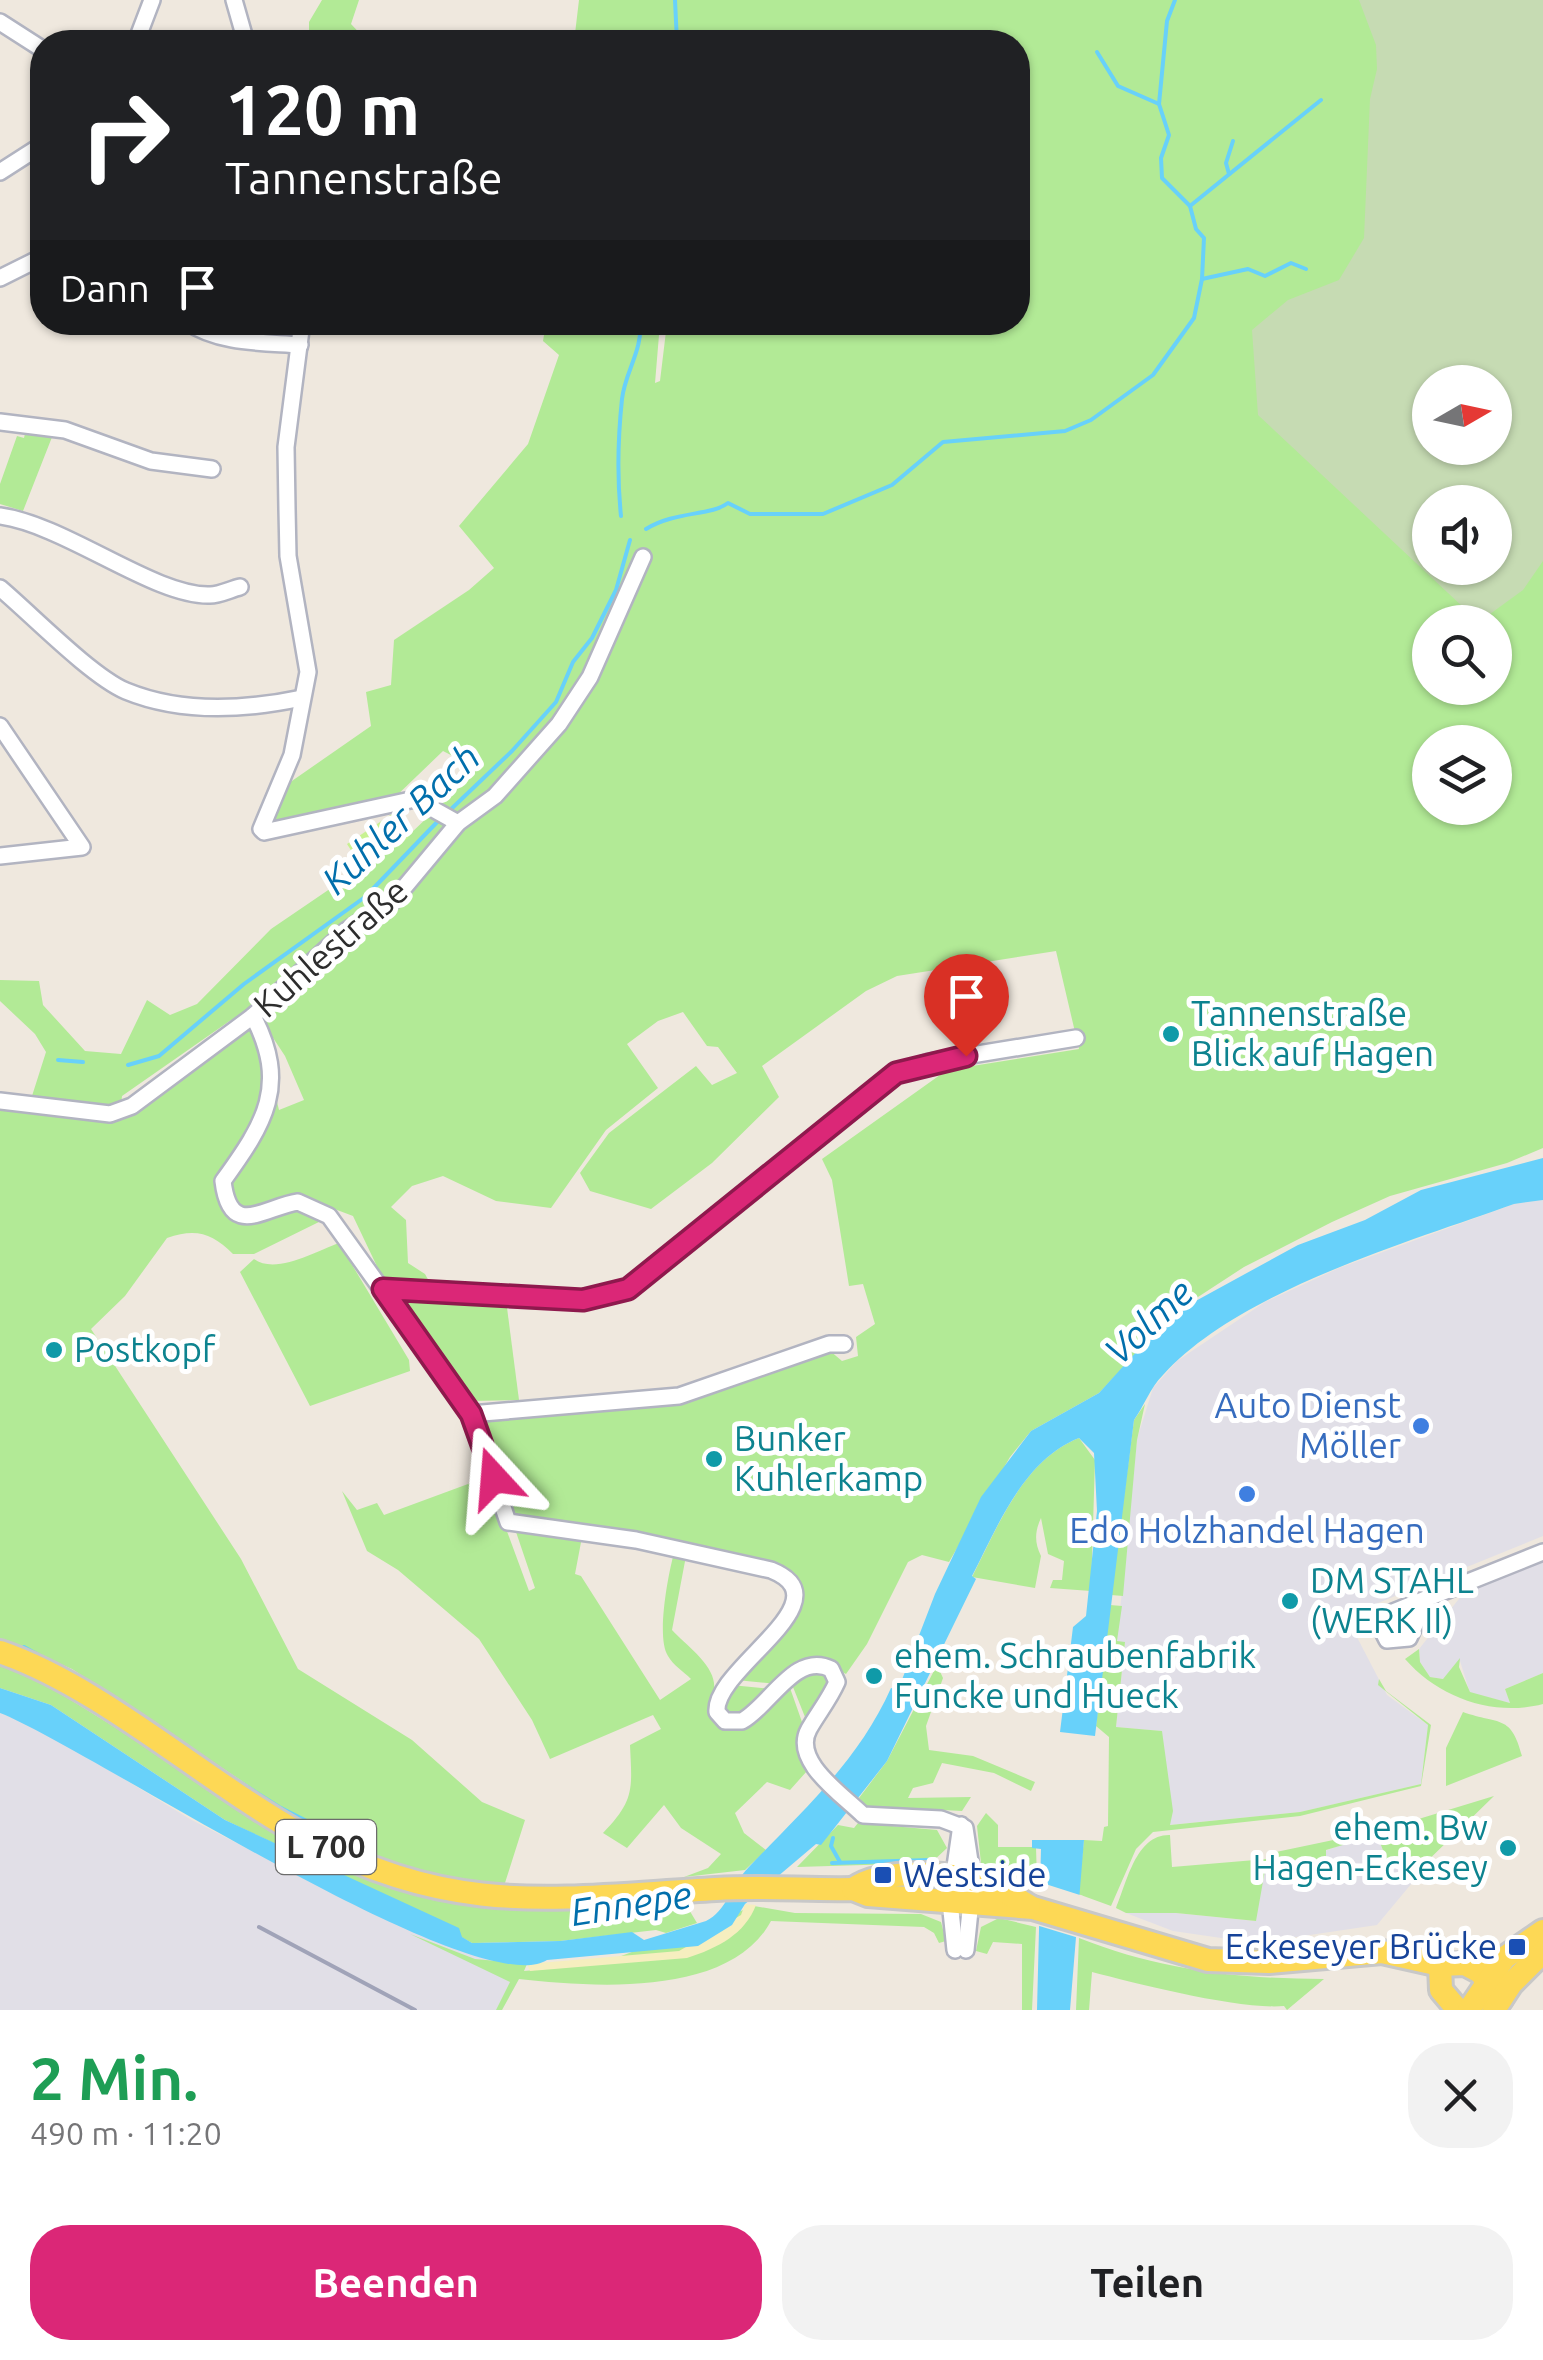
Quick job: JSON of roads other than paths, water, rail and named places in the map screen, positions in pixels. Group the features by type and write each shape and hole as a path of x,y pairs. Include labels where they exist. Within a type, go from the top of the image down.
{"main road":[{"name":"L 700","path":"0,1652 66,1682 252,1806 340,1854 440,1890 521,1900 720,1888 853,1889 868,1896 962,1891 1090,1923 1145,1944 1208,1960 1269,1962 1382,1952 1440,1966 1474,1967 1486,1998"},
{"path":"1458,2010 1441,1990 1440,1966 1517,1947 1543,1931"},
{"path":"1486,1998 1517,1947"},
{"path":"1486,1998 1543,1952"}],"street":[{"path":"141,30 152,0"},
{"path":"234,0 243,30"},
{"path":"0,22 30,41"},
{"path":"0,172 30,153"},
{"path":"0,278 30,262"},
{"path":"216,335 300,346"},
{"path":"301,335 286,447 286,509 288,556 308,672 297,736 261,829 264,832 416,799 455,821"},
{"path":"0,422 65,430 151,460 212,469"},
{"path":"0,516 28,520 164,584 210,596 240,587"},
{"name":"Kuhlestraße","path":"0,1101 110,1114 132,1106 253,1016 347,930 394,902 455,821 495,796 559,724 590,677 643,557"},
{"path":"0,588 124,690 184,705 227,708 302,698"},
{"path":"0,726 82,847 0,856"},
{"path":"253,1016 269,1046 268,1112 223,1181 225,1200 239,1215 254,1218 281,1204 312,1205 329,1216 471,1414 508,1522 656,1544 771,1570 787,1580 794,1593 791,1614 722,1687 718,1712 730,1723 742,1721 796,1672 814,1664 831,1668 837,1682 804,1742 808,1759 869,1818 940,1819 962,1825 970,1838 962,1891 961,1950"},
{"path":"383,1289 583,1300 628,1289 896,1073 930,1062 1076,1038"},
{"path":"471,1414 679,1396 830,1344 844,1344"},
{"path":"1425,1603 1543,1552"}],"water":[{"path":"1543,1158 1543,1200 1514,1204 1425,1235 1279,1294 1195,1345 1158,1380 1134,1420 1095,1736 1060,1732 1073,1627 1086,1616 1097,1511 1094,1453 1079,1438 1042,1462 1014,1497 991,1537 972,1576 976,1579 887,1761 821,1845 816,1844 745,1904 732,1925 698,1946 507,1964 443,1945 278,1865 0,1713 0,1688 51,1705 225,1820 459,1928 462,1937 472,1943 560,1941 632,1932 644,1940 706,1921 719,1911 748,1868 845,1762 878,1715 891,1688 898,1690 935,1594 981,1497 1031,1431 1099,1393 1148,1339 1192,1303 1298,1245 1365,1220 1421,1190"},
{"path":"1032,1840 1084,1840 1070,2010 1037,2010 1041,1849 1032,1848"}],"waterway":[{"path":"675,0 676,30"},
{"name":"Kuhler Bach","path":"646,529 728,503 750,514 823,514 892,485 943,442 1065,431 1091,420 1153,375 1194,318 1202,279 1204,238 1196,229 1190,206 1162,178 1161,158 1169,135 1159,104 1167,21 1175,0"},
{"path":"1097,52 1118,86 1159,104"},
{"path":"1190,206 1321,100"},
{"path":"1229,174 1226,163 1233,141"},
{"path":"1202,279 1248,269 1265,276 1291,263 1306,269"},
{"path":"621,516 618,458 622,399 640,335"},
{"name":"Kuhler Bach","path":"448,812 556,702 573,662 592,638 616,590 630,540"},
{"name":"Kuhler Bach","path":"128,1065 159,1056 244,984 365,897 441,818"},
{"name":"Kuhler Bach","path":"58,1060 83,1062"},
{"path":"24,1647 103,1691"},
{"path":"210,1763 279,1807 364,1850"},
{"path":"833,1838 831,1846 840,1862"},
{"path":"832,1863 929,1860"}],"railway":[{"path":"259,1927 415,2010"}],"place":[{"name":"Tannenstraße Blick auf Hagen","path":"1171,1034"},
{"name":"Postkopf","path":"54,1350"},
{"name":"Auto Dienst Möller","path":"1421,1426"},
{"name":"Bunker Kuhlerkamp","path":"714,1459"},
{"name":"Edo Holzhandel Hagen","path":"1247,1494"},
{"name":"DM STAHL (WERK II)","path":"1290,1601"},
{"name":"ehem. Schraubenfabrik Funcke und Hueck","path":"874,1676"},
{"name":"ehem. Bw Hagen-Eckesey","path":"1508,1848"},
{"name":"Westside","path":"883,1875"},
{"name":"Eckeseyer Brücke","path":"1517,1947"}],"water label":[{"name":"Volme","path":"1149,1322"},
{"name":"Ennepe","path":"631,1904"}]}
